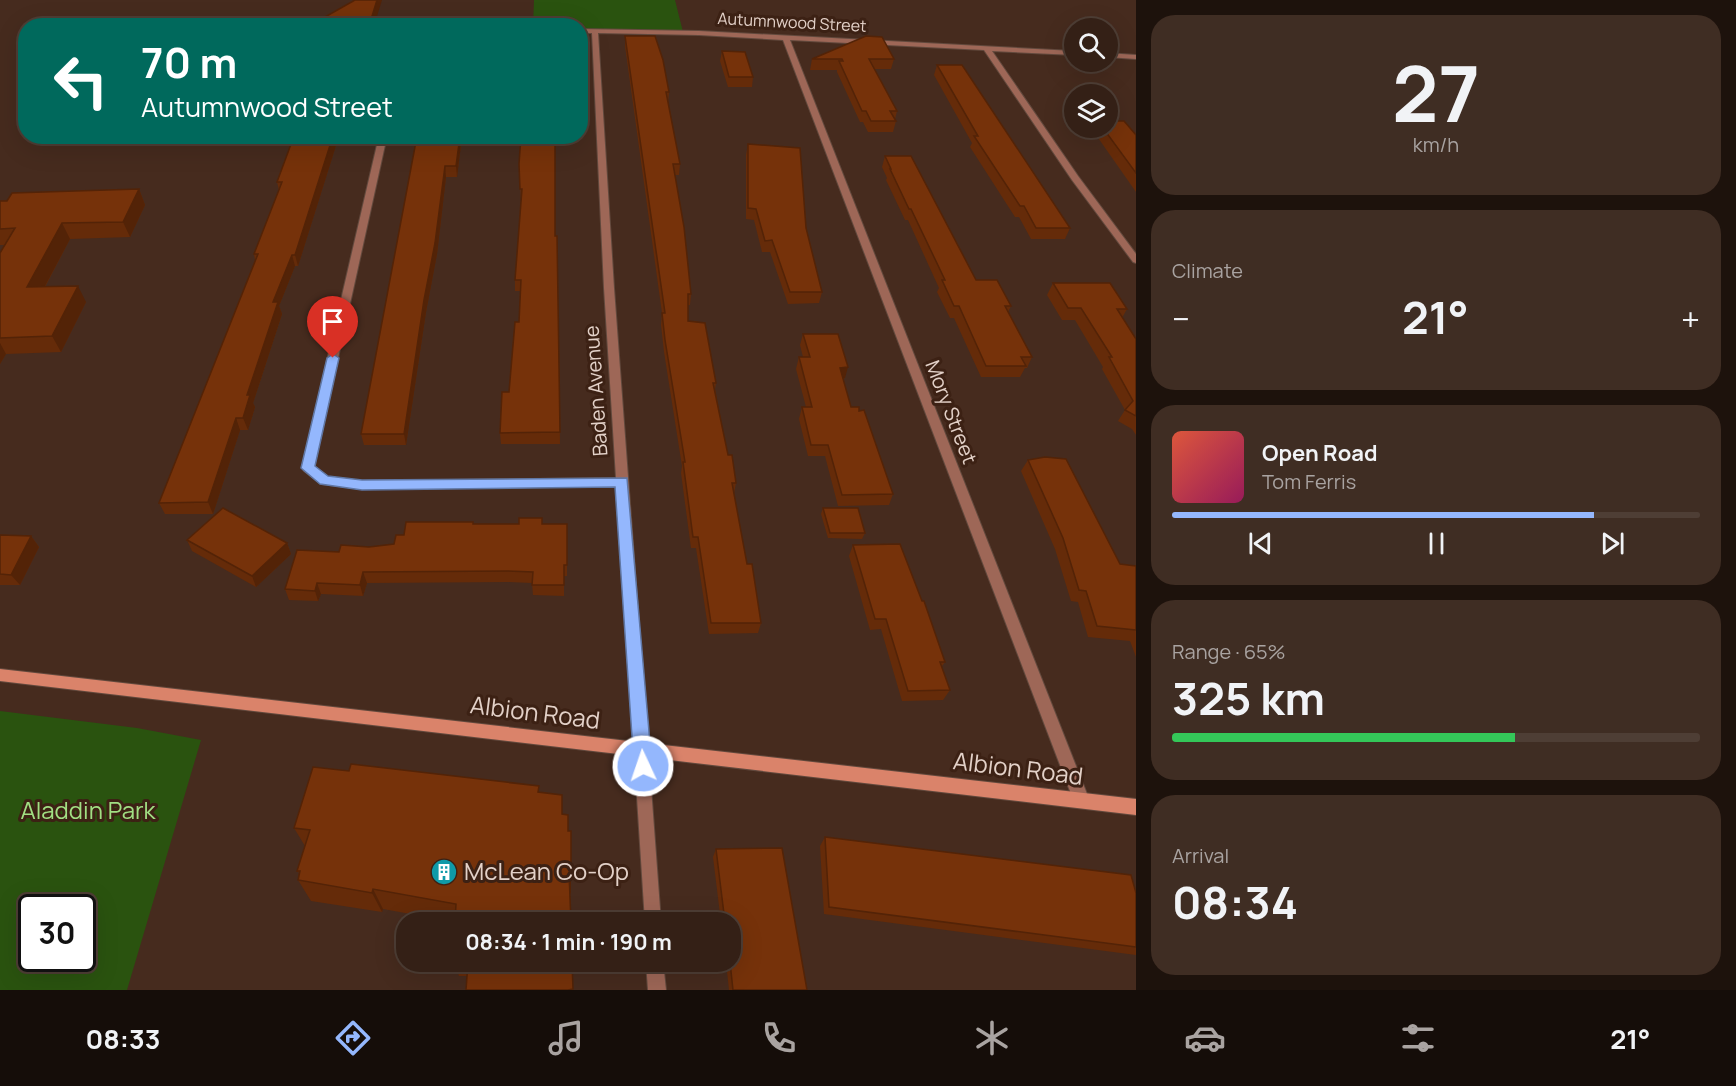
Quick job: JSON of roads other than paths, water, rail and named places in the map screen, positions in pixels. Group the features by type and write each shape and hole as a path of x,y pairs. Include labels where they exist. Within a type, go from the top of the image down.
{"street":[{"name":"Autumnwood Street","path":"588,31 786,38 1064,53"},
{"name":"Baden Avenue","path":"595,31 622,482 652,912"},
{"name":"Mory Street","path":"786,38 1081,799"},
{"path":"987,49 1075,178 1136,260"},
{"path":"1118,56 1136,57"},
{"path":"381,144 308,468 325,481 362,485 622,482"},
{"name":"Albion Road","path":"0,675 1136,807"},
{"path":"656,972 657,990"}],"place":[{"name":"McLean Co-Op","path":"444,872"}],"park label":[{"name":"Aladdin Park","path":"88,811"}]}
